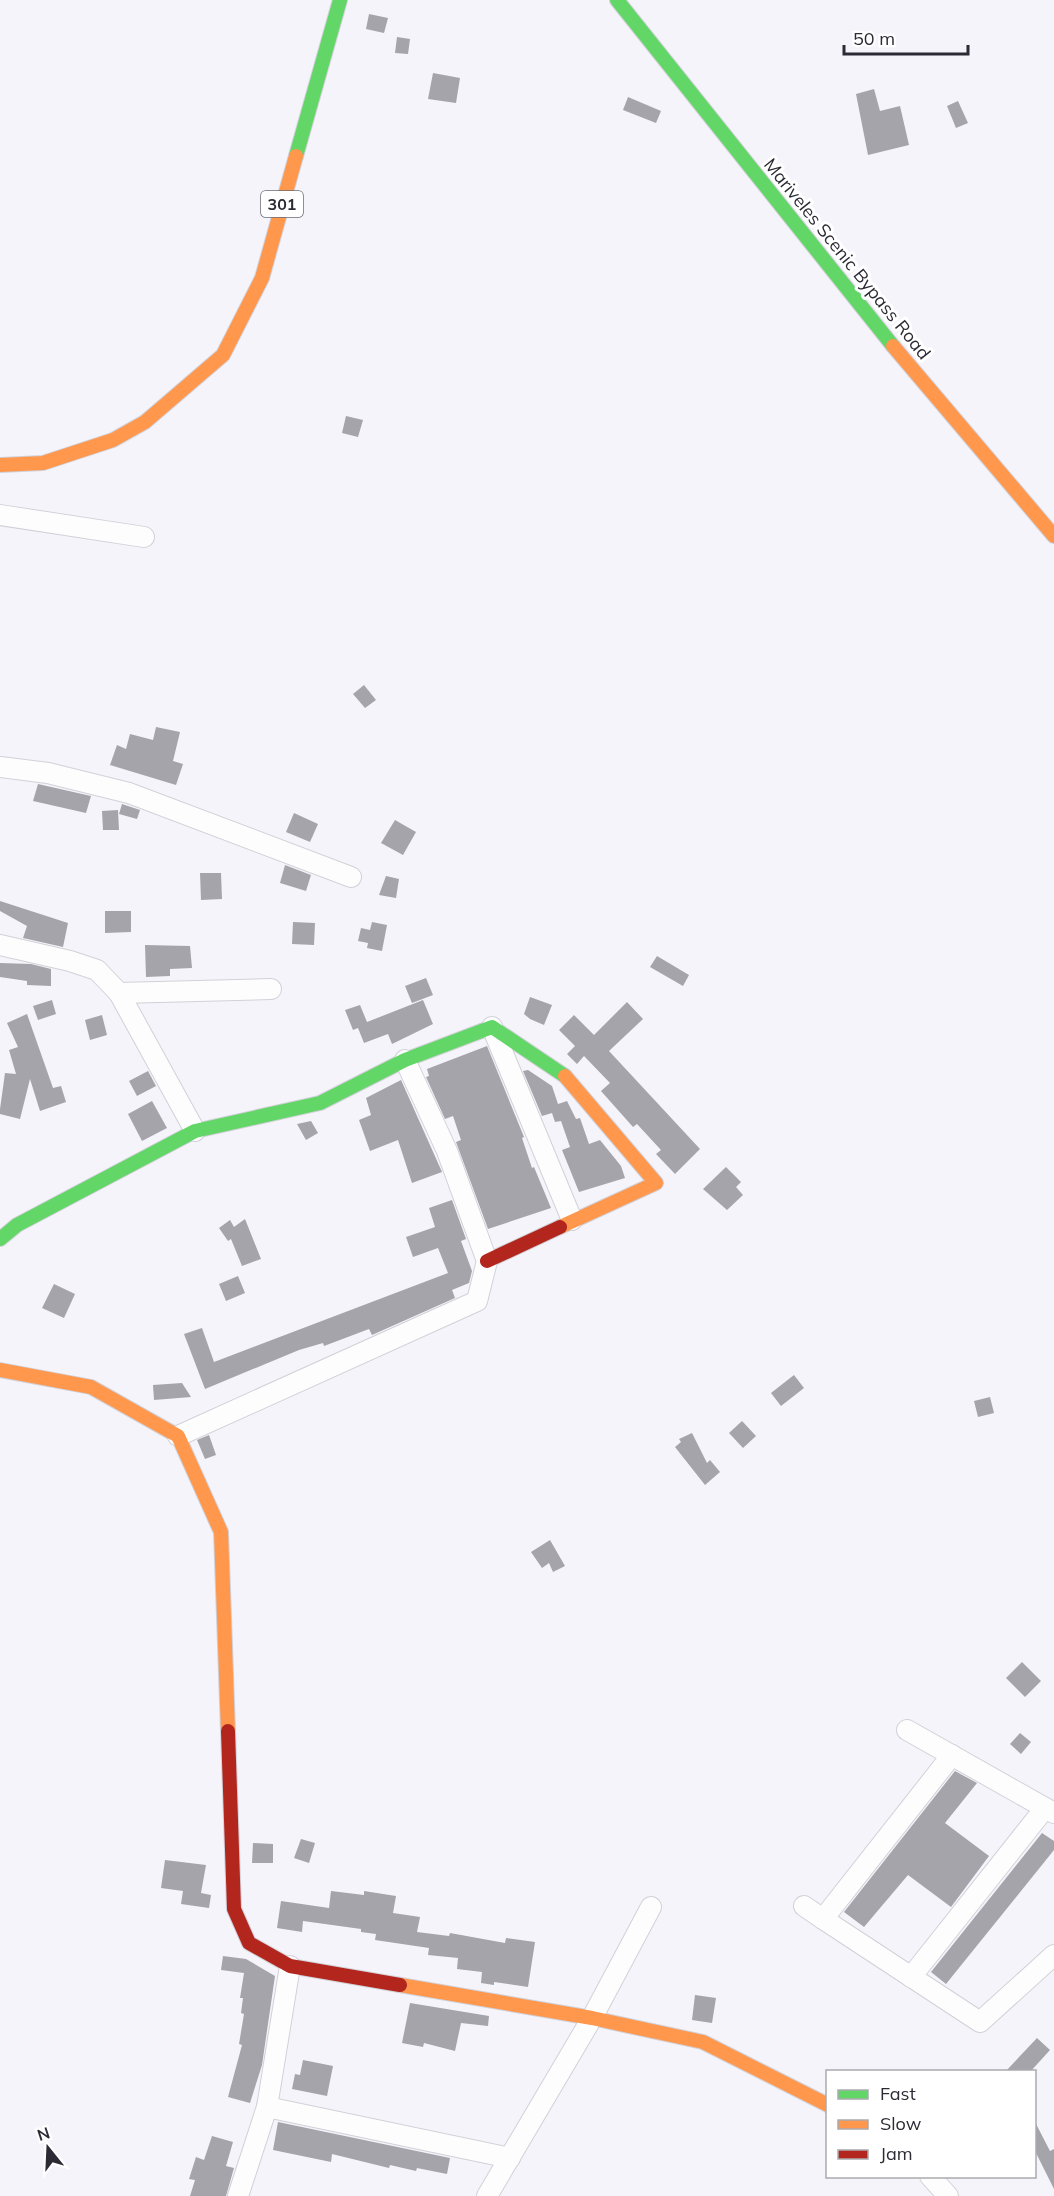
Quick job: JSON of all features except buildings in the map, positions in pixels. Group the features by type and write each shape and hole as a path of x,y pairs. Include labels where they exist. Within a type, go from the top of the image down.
{"street":[{"name":"301","path":"0,465 43,463 113,440 145,422 223,355 262,278 340,0"},
{"name":"Mariveles Scenic Bypass Road","path":"617,0 919,378 1054,536"},
{"path":"0,515 144,537"},
{"path":"0,767 48,773 129,793 351,877"},
{"path":"0,945 70,961 97,970 119,993 195,1131"},
{"path":"119,993 271,989"},
{"path":"0,1239 16,1225 195,1131 320,1103 405,1060 492,1027"},
{"path":"492,1027 572,1220"},
{"path":"487,1260 656,1183 569,1078 492,1027"},
{"path":"178,1436 477,1301 487,1260 447,1151 405,1060"},
{"path":"0,1370 91,1386 178,1436 221,1532 234,1909 249,1942 290,1966 592,2018 703,2042 826,2103"},
{"path":"907,1730 1049,1810 911,1977"},
{"path":"823,1919 952,1755"},
{"path":"804,1906 980,2022 1054,1955"},
{"path":"487,2196 592,2018 651,1907"},
{"path":"238,2196 267,2107 290,1966"},
{"path":"267,2107 510,2158"},
{"path":"932,2178 948,2196"}],"traffic: fast":[{"path":"296,156 340,0"},
{"path":"617,0 893,346"},
{"path":"0,1239 17,1225 195,1131 320,1103 405,1060 492,1027 565,1076"}],"traffic: slow":[{"path":"0,465 43,463 113,440 145,422 223,355 262,278 296,156"},
{"path":"893,346 1054,536"},
{"path":"560,1227 656,1183 565,1076"},
{"path":"0,1370 91,1387 178,1436 221,1532 228,1731"},
{"path":"400,1985 592,2018 703,2042 826,2104"}],"traffic: jam":[{"path":"487,1261 560,1227"},
{"path":"228,1731 234,1909 249,1943 290,1966 400,1985"}]}
